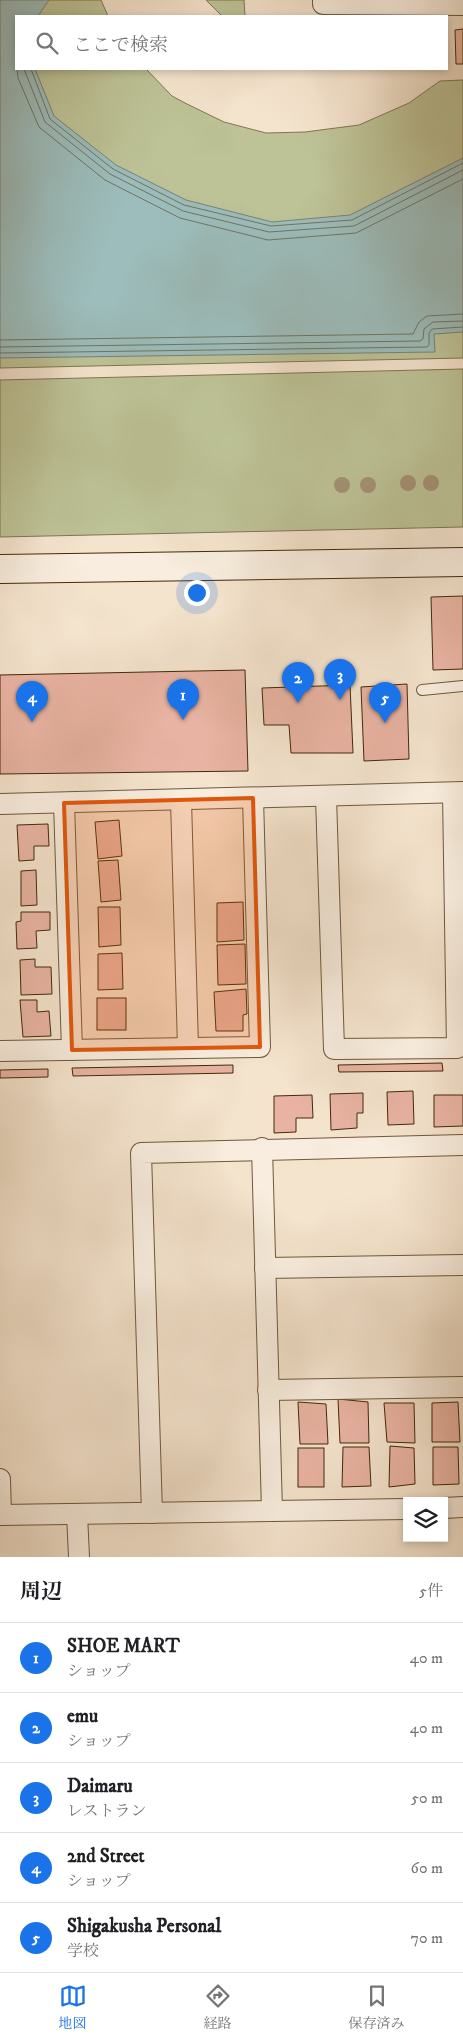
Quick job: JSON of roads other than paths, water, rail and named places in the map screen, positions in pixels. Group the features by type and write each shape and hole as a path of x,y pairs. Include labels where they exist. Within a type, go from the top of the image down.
{"street":[{"path":"323,0 323,4 463,5"},
{"path":"0,570 463,562"},
{"path":"0,804 458,793 456,1048 334,1049 326,797"},
{"path":"0,1051 260,1047 253,798"},
{"path":"181,800 188,1048"},
{"path":"64,803 72,1050"},
{"path":"152,1513 141,1152 463,1145"},
{"path":"262,1148 272,1511"},
{"path":"265,1268 463,1265"},
{"path":"268,1390 463,1387"},
{"path":"0,1479 1,1515 403,1508"},
{"path":"448,1508 463,1507"},
{"path":"77,1514 79,1557"}],"lane":[{"path":"422,690 463,686"}],"water":[{"path":"0,0 49,0 39,15 15,15 15,70 35,70 54,116 116,165 186,200 272,222 350,215 463,158 463,332 434,334 435,352 0,358"}],"place":[{"name":"Daimaru","path":"340,700"},
{"name":"emu","path":"298,703"},
{"name":"SHOE MART","path":"183,720"},
{"name":"2nd Street","path":"32,722"},
{"name":"Shigakusha Personal","path":"385,723"}]}
